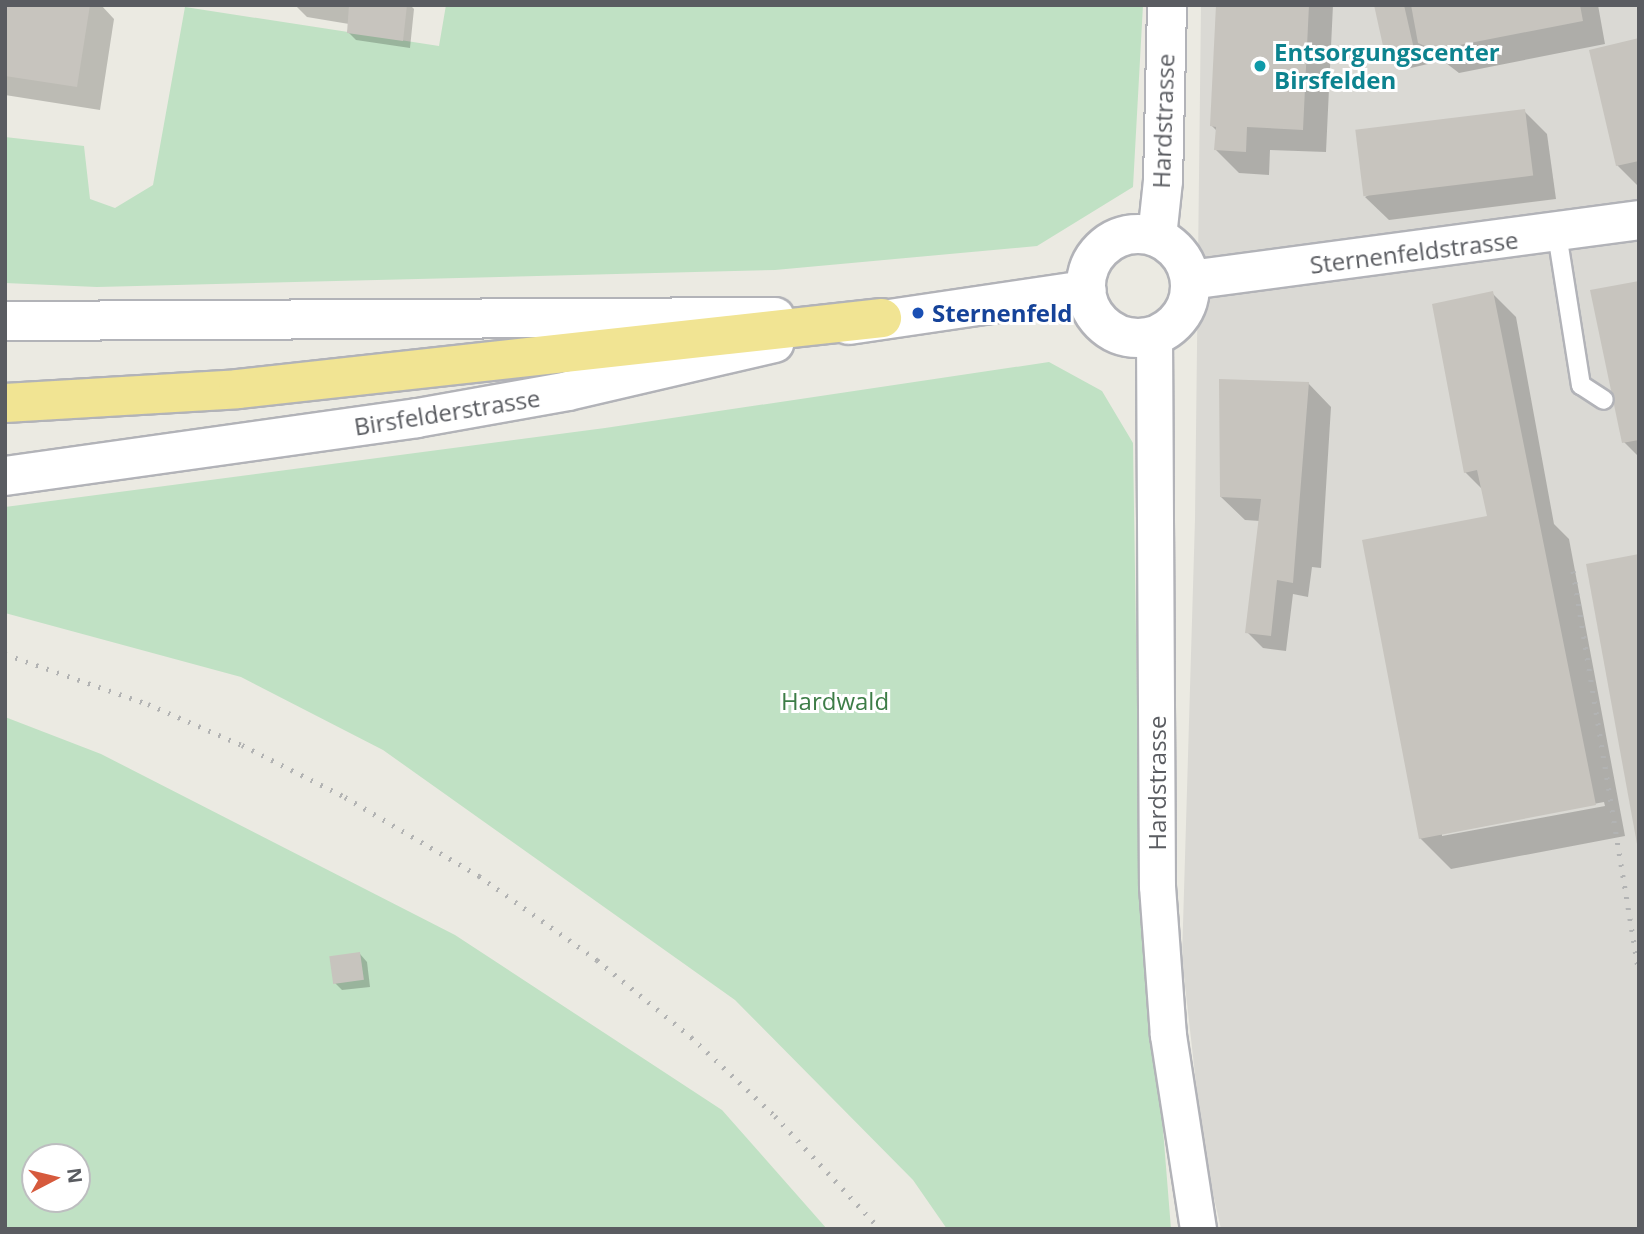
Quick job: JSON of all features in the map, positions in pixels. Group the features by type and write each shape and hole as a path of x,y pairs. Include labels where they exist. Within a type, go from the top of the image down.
{"highway":[{"path":"5,403 251,388 882,318"}],"street":[{"name":"Hardstrasse","path":"1157,236 1163,181 1167,5"},
{"name":"Sternenfeldstrasse","path":"1190,280 1556,234 1639,220"},
{"path":"1134,234 1157,236 1180,254 1190,280 1181,314 1154,335 1115,333 1095,315 1086,290 1092,261 1113,239 1134,234"},
{"name":"Birsfelderstrasse","path":"5,476 417,418 568,391 882,318 1086,290"},
{"name":"Birsfelderstrasse","path":"5,321 242,322 529,315 882,318"},
{"name":"Hardstrasse","path":"1154,335 1157,886 1168,1035 1198,1229"}],"lane":[{"path":"1556,234 1581,385 1604,400"}],"shaded area":[{"path":"1201,5 1639,5 1639,1229 1221,1229 1204,1154 1182,959 1195,519"}],"green space":[{"path":"446,5 1143,5 1133,187 1037,246 775,270 97,287 5,283 5,137 84,146 90,199 115,208 153,185 185,7 439,46"},
{"name":"Hardwald","path":"1049,362 1102,391 1133,443 1139,830 1171,1229 947,1229 913,1180 735,1000 383,750 241,677 5,613 5,507 605,428"},
{"path":"5,717 101,754 455,935 722,1110 827,1229 5,1229"}],"building":[{"path":"5,5 90,5 77,87 5,76"},
{"path":"349,5 407,5 403,41 347,33"},
{"name":"Entsorgungscenter Birsfelden","path":"1216,5 1309,5 1303,130 1247,127 1246,152 1214,150 1216,127 1210,126"},
{"path":"1374,5 1404,5 1414,49 1385,55"},
{"path":"1411,5 1580,5 1583,21 1434,50 1418,43"},
{"path":"1639,38 1639,161 1616,166 1589,50"},
{"path":"1525,109 1533,176 1363,196 1355,130"},
{"path":"1639,281 1639,440 1622,443 1590,290"},
{"path":"1493,291 1596,805 1419,839 1362,540 1487,516 1477,470 1464,473 1432,304"},
{"path":"1219,379 1309,382 1293,583 1277,580 1271,636 1245,633 1261,499 1220,497"},
{"path":"1639,554 1639,844 1637,844 1586,564"},
{"path":"360,952 364,980 333,984 329,956"}],"railway":[{"path":"1573,571 1639,972"},
{"path":"5,654 148,704 242,745 345,797 479,876 597,960 691,1037 775,1116 880,1229"}],"place":[{"name":"Entsorgungscenter Birsfelden","path":"1260,66"},
{"name":"Sternenfeld","path":"918,313"}]}
